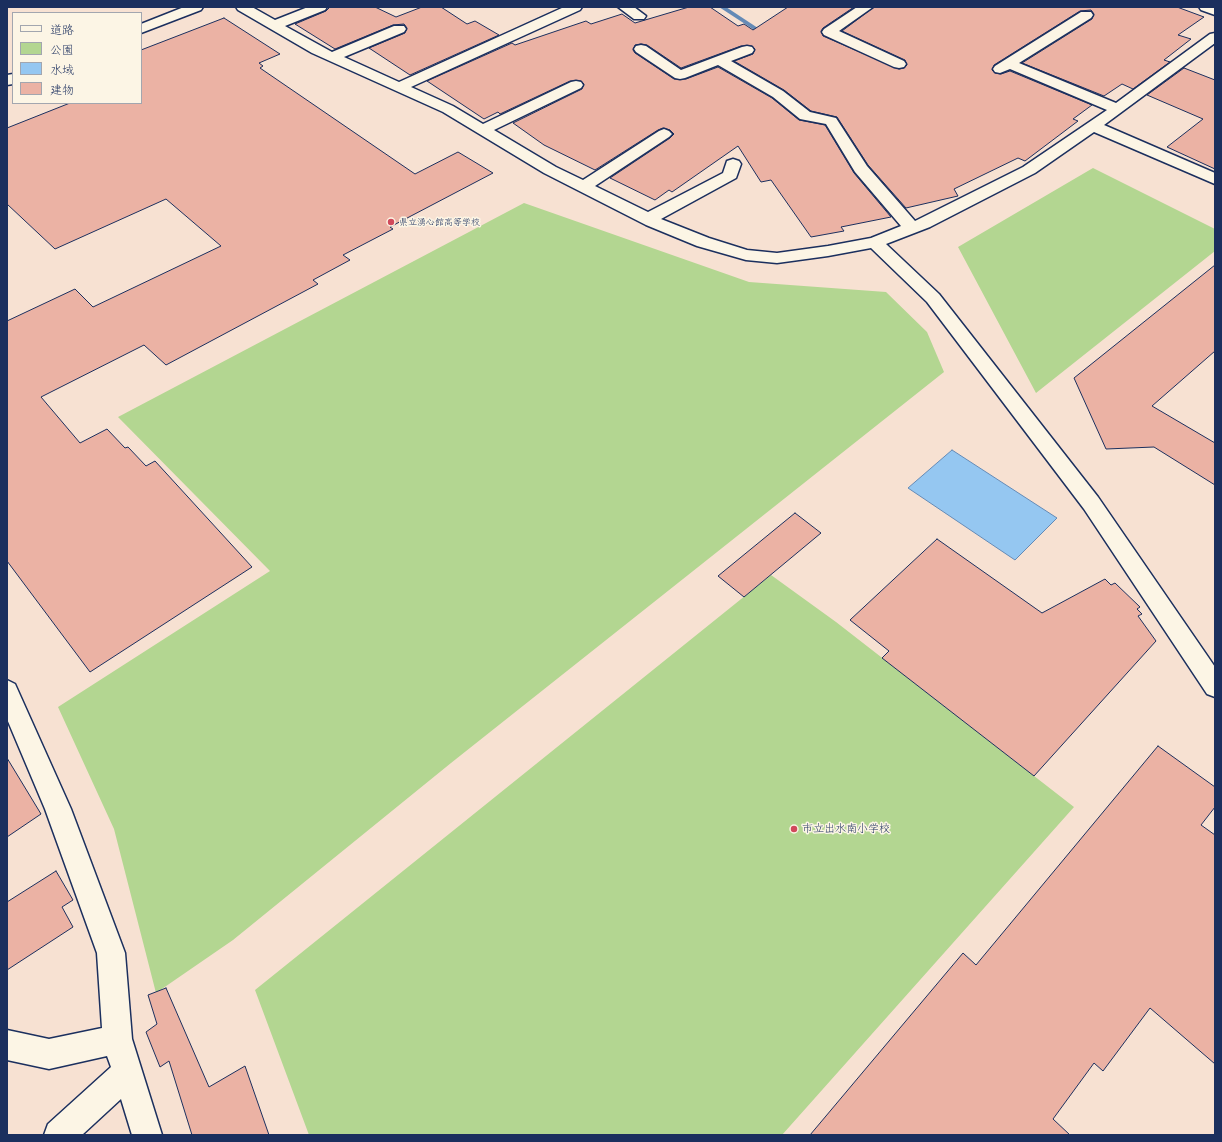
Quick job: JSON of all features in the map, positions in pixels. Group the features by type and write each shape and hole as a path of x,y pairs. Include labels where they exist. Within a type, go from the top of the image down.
{"street":[{"path":"142,29 196,7"},
{"path":"243,7 317,50 448,110 550,170 648,219 703,242 754,256 777,258 828,251 875,242 912,228 1029,170 1117,110 1215,37"},
{"path":"275,25 320,7"},
{"path":"399,87 575,7"},
{"path":"625,7 639,16"},
{"path":"866,7 829,32 899,64"},
{"path":"1206,7 1215,10"},
{"path":"1086,15 1003,67 1117,110"},
{"path":"332,57 399,28"},
{"path":"641,49 680,75 747,50"},
{"path":"719,60 778,94 804,116 831,121 861,169 912,228"},
{"path":"546,84 560,92"},
{"path":"482,130 576,85"},
{"path":"1093,126 1215,179"},
{"path":"584,187 664,134"},
{"path":"648,219 730,175 733,164"},
{"path":"875,242 933,298 1092,504 1215,687"},
{"path":"7,691 58,809 111,953 117,1039 147,1135"},
{"path":"7,1045 49,1054 117,1039"},
{"path":"59,1135 128,1072"}],"green space":[{"path":"1093,168 1215,229 1215,251 1036,393 958,247"},
{"path":"524,203 749,282 886,292 927,332 944,372 451,763 233,940 156,993 114,829 58,707 270,571 118,417"},
{"path":"771,575 836,622 1074,807 782,1135 309,1135 255,990"}],"water":[{"path":"952,450 1057,518 1015,560 908,488"}],"building":[{"path":"330,7 375,7 396,17 422,7 441,7 467,24 475,21 499,35 410,75 369,48 405,33 407,28 404,24 393,25 335,49 295,24 326,11"},
{"path":"689,7 710,7 738,26 744,24 753,30 788,7 854,7 823,28 821,31 823,36 899,69 904,68 907,65 905,60 842,31 874,7 1177,7 1204,17 1178,35 1191,39 1164,60 1170,62 1133,89 1122,84 1104,96 1022,63 1092,19 1094,14 1091,10 1080,11 994,65 992,70 995,73 1001,74 1010,71 1092,105 1073,119 1078,121 1025,161 1018,158 954,189 958,196 906,208 868,165 837,117 811,111 784,90 734,61 753,54 755,49 752,46 741,46 681,68 647,45 635,45 633,50 635,53 674,79 686,79 718,67 772,98 799,120 825,125 854,173 891,217 841,227 844,231 811,237 771,180 761,182 738,146 672,192 669,190 655,200 610,178 670,138 674,134 670,130 663,128 658,130 595,170 544,145 513,123 582,89 584,84 581,81 570,81 500,114 498,112 484,119 427,81 512,43 515,45 586,21 591,24 622,14 635,23"},
{"path":"224,18 280,54 259,63 263,66 260,68 415,174 458,152 493,173 390,227 393,229 343,255 350,260 313,280 318,284 166,365 144,345 41,397 80,443 107,429 125,448 128,447 146,466 155,461 252,567 90,672 7,561 7,321 75,289 93,307 221,246 166,199 55,249 7,204 7,128 67,104 142,104 142,50"},
{"path":"1184,68 1215,80 1215,169 1167,147 1203,119 1147,95"},
{"path":"1215,265 1215,351 1152,406 1215,443 1215,485 1154,447 1106,449 1074,378"},
{"path":"795,513 821,533 744,597 718,576"},
{"path":"937,539 1042,613 1105,579 1111,585 1115,583 1140,607 1137,609 1142,614 1138,616 1156,641 1034,776 882,658 889,651 850,620"},
{"path":"1158,746 1215,787 1215,807 1201,825 1215,835 1215,1064 1150,1008 1103,1071 1094,1063 1053,1119 1070,1135 810,1135 963,953 976,965"},
{"path":"7,758 41,814 7,837"},
{"path":"56,871 73,900 62,907 73,927 7,970 7,902"},
{"path":"166,988 209,1087 245,1066 269,1135 192,1135 169,1061 160,1067 146,1032 157,1024 148,995"}],"waterway":[{"path":"722,7 767,36"}],"place":[{"name":"県立湧心館高等学校","path":"391,222"},
{"name":"市立出水南小学校","path":"794,829"}]}
